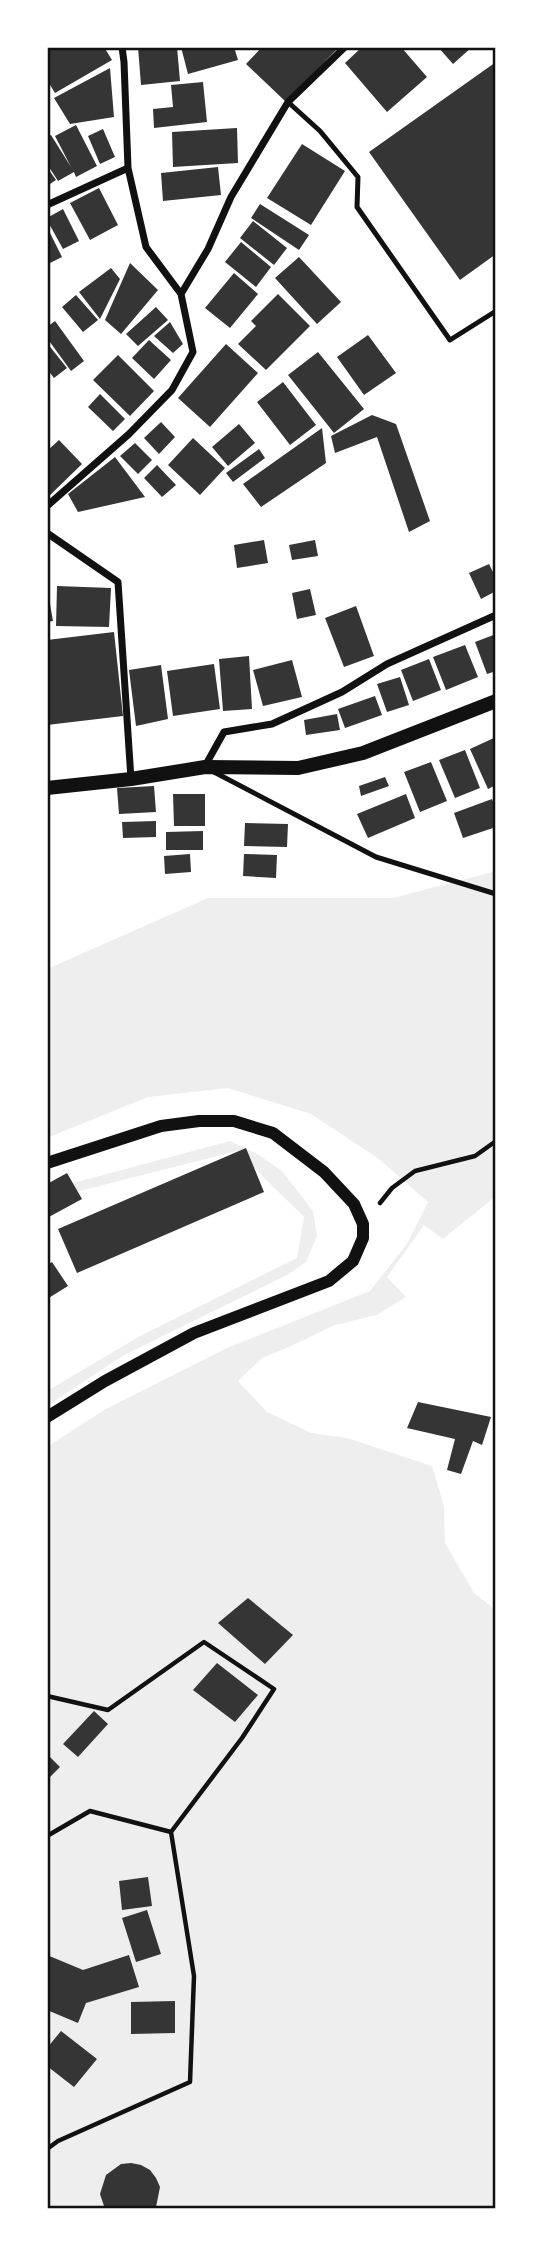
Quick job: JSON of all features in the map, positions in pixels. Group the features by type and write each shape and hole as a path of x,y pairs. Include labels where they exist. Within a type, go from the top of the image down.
{"main road":[{"path":"47,788 131,779 205,767 298,768 363,753 496,701"}],"street":[{"path":"47,506 129,434 172,390 193,352 181,294 146,247 128,167 122,47"},
{"path":"181,294 208,248 231,197 288,102 345,47"},
{"path":"47,205 128,167"},
{"path":"47,533 118,582 131,779"},
{"path":"205,767 224,732 272,724 342,692 387,664 496,615"},
{"path":"47,1163 162,1126 199,1121 234,1121 273,1133 324,1172 354,1204 363,1224 363,1238 353,1261 329,1281 194,1333 104,1381 47,1417"}],"lane":[{"path":"288,102 320,131 358,177 357,207 450,340 496,311"},
{"path":"205,767 376,857 496,894"}],"path":[{"path":"363,1224 392,1188 415,1171 475,1156 496,1141"},
{"path":"47,1696 108,1710 204,1642 274,1689 242,1738 171,1832 194,1976 190,2082 58,2141 47,2149"},
{"path":"47,1836 90,1811 171,1832"}],"shaded area":[{"path":"496,871 496,1196 443,1239 424,1225 387,1277 406,1297 377,1315 335,1325 262,1358 238,1381 267,1412 311,1433 347,1438 432,1466 444,1506 445,1543 474,1593 496,1610 496,2209 47,2209 47,1447 104,1410 227,1348 370,1291 407,1244 428,1202 379,1159 311,1114 228,1088 148,1097 47,1138 47,969 208,898 393,898"},
{"path":"230,1141 259,1155 282,1171 313,1211 317,1236 306,1262 289,1274 124,1355 47,1406 47,1391 140,1336 297,1258 304,1217 237,1151 64,1195 47,1190"}],"building":[{"path":"47,47 104,47 112,60 55,93 47,80"},
{"path":"138,47 177,47 180,81 141,85"},
{"path":"181,47 234,47 238,60 188,74"},
{"path":"262,47 339,47 286,102 246,64"},
{"path":"362,47 401,47 427,77 387,112 345,63"},
{"path":"438,47 472,47 453,64"},
{"path":"496,62 496,254 460,280 369,152"},
{"path":"110,68 114,117 70,124 54,98"},
{"path":"203,82 207,122 154,128 153,109 173,107 171,85"},
{"path":"76,125 97,166 76,177 74,172 58,181 47,164 47,137 51,135 71,167 55,136"},
{"path":"237,128 238,163 173,167 172,132"},
{"path":"103,129 115,157 100,164 88,136"},
{"path":"302,144 345,171 311,225 267,198"},
{"path":"47,167 56,180 47,186"},
{"path":"218,167 221,195 163,201 161,173"},
{"path":"99,188 118,225 90,240 70,203"},
{"path":"260,204 309,235 299,250 251,218"},
{"path":"63,209 79,241 63,249 47,218"},
{"path":"253,221 287,248 274,265 240,238"},
{"path":"47,227 62,257 48,264 47,262"},
{"path":"241,242 271,267 256,287 225,262"},
{"path":"299,257 341,302 317,324 275,278"},
{"path":"130,263 158,290 121,334 105,320"},
{"path":"111,268 120,279 100,319 79,292"},
{"path":"234,273 258,294 230,328 205,308"},
{"path":"278,294 310,326 266,370 238,344 256,326 251,321"},
{"path":"76,295 98,320 83,332 62,307"},
{"path":"156,307 168,320 138,346 126,334"},
{"path":"55,321 84,361 71,371 47,338 47,327"},
{"path":"170,322 183,344 173,353 154,336"},
{"path":"368,335 396,373 364,395 337,357"},
{"path":"149,340 171,360 154,379 132,358"},
{"path":"47,343 67,368 54,378 47,369"},
{"path":"226,344 258,373 210,427 178,398"},
{"path":"318,352 364,409 334,433 288,375"},
{"path":"118,355 154,391 130,416 93,380"},
{"path":"283,382 316,425 290,445 257,402"},
{"path":"100,394 125,419 113,431 88,407"},
{"path":"372,415 396,424 430,521 409,532 377,437 335,453 331,436"},
{"path":"161,422 175,437 159,454 144,438"},
{"path":"239,424 255,443 228,466 212,447"},
{"path":"322,428 326,463 261,507 243,484"},
{"path":"193,438 225,468 200,495 168,465"},
{"path":"59,440 82,464 47,498 47,451"},
{"path":"135,443 152,460 138,474 120,456"},
{"path":"259,449 265,458 233,482 226,473"},
{"path":"115,457 145,497 78,512 68,494"},
{"path":"157,465 176,485 162,497 144,478"},
{"path":"264,540 268,563 237,568 234,545"},
{"path":"315,540 318,556 292,560 289,545"},
{"path":"489,564 496,578 496,591 481,599 469,573"},
{"path":"57,586 111,588 109,627 56,626"},
{"path":"310,589 316,615 297,619 292,593"},
{"path":"47,604 50,604 53,621 47,622"},
{"path":"356,606 374,656 344,667 325,618"},
{"path":"114,632 123,716 47,725 47,640"},
{"path":"496,634 496,671 487,674 475,642"},
{"path":"465,645 478,677 446,690 433,657"},
{"path":"249,656 252,709 223,711 219,659"},
{"path":"429,659 441,690 413,701 401,670"},
{"path":"292,660 302,697 263,706 253,670"},
{"path":"214,664 220,709 173,716 167,671"},
{"path":"161,665 168,719 136,726 129,670"},
{"path":"400,677 409,705 387,712 377,684"},
{"path":"375,696 382,715 345,728 338,709"},
{"path":"337,714 340,730 306,735 304,720"},
{"path":"496,737 496,785 488,789 470,749"},
{"path":"465,750 480,788 455,798 439,760"},
{"path":"431,762 447,801 420,812 404,772"},
{"path":"385,777 389,786 361,796 359,786"},
{"path":"154,786 156,812 119,814 117,788"},
{"path":"173,794 205,794 205,826 174,826"},
{"path":"406,794 415,818 368,838 357,814"},
{"path":"492,799 496,809 496,827 463,838 454,813"},
{"path":"156,821 156,837 123,838 122,822"},
{"path":"245,823 288,824 287,847 244,846"},
{"path":"203,831 203,850 166,850 166,832"},
{"path":"190,854 191,872 165,874 164,856"},
{"path":"244,854 277,855 276,878 243,876"},
{"path":"246,1148 264,1192 77,1273 58,1229"},
{"path":"67,1173 82,1199 47,1218 47,1184"},
{"path":"52,1262 68,1286 47,1299 47,1265"},
{"path":"418,1402 491,1417 482,1445 473,1441 461,1474 447,1470 455,1439 407,1428"},
{"path":"248,1598 293,1635 265,1664 218,1623"},
{"path":"217,1663 258,1695 235,1722 193,1690"},
{"path":"94,1711 108,1724 78,1757 63,1744"},
{"path":"47,1754 60,1767 47,1780"},
{"path":"148,1877 152,1906 122,1910 119,1881"},
{"path":"147,1910 161,1954 136,1962 122,1918"},
{"path":"47,1955 83,1970 129,1955 139,1987 86,2003 78,2023 47,2010"},
{"path":"175,2001 175,2033 131,2034 131,2002"},
{"path":"61,2031 97,2059 74,2087 47,2066 47,2048"},
{"path":"131,2163 150,2170 156,2178 160,2187 155,2209 105,2209 100,2194 106,2175 121,2164"}]}
